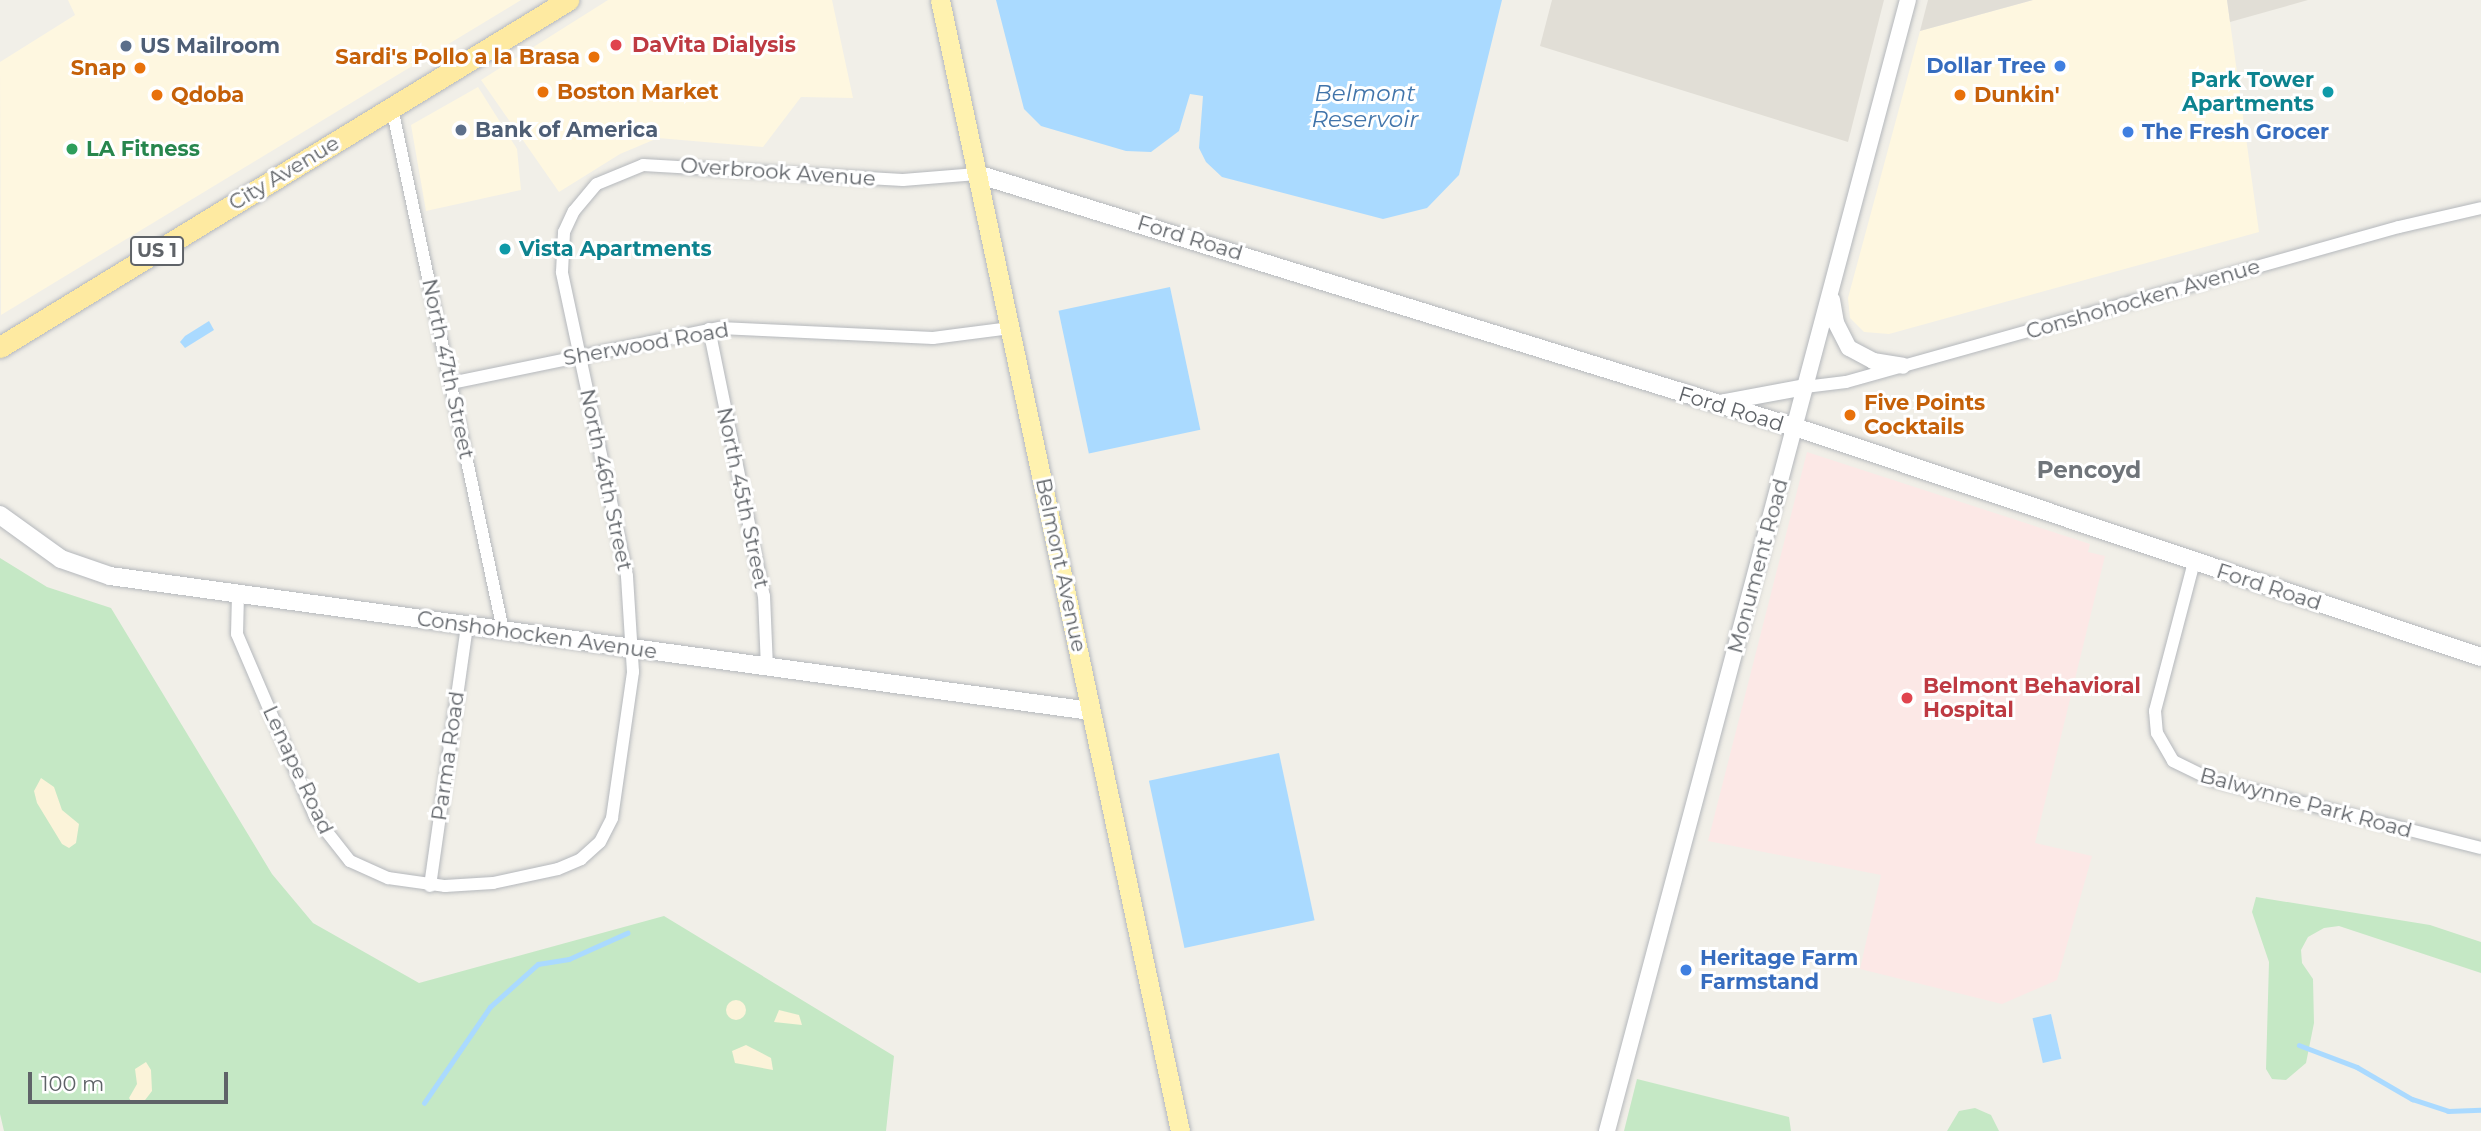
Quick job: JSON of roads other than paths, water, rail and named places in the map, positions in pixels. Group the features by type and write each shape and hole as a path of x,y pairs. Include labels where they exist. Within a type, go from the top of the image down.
{"highway":[{"name":"City Avenue","path":"0,347 568,0"}],"main road":[{"name":"Belmont Avenue","path":"940,0 1180,1131"},
{"name":"Ford Road","path":"977,174 1794,428 2481,657"},
{"name":"Conshohocken Avenue","path":"0,515 42,549 79,567 125,579 1091,711"}],"street":[{"name":"Monument Road","path":"1607,1131 1908,0"},
{"name":"North 47th Street","path":"392,108 503,631"},
{"name":"Overbrook Avenue","path":"586,195 609,176 643,165 903,180 977,174"},
{"name":"North 46th Street","path":"430,886 493,883 558,869 581,859 600,842 614,805 633,673 627,576 561,258 568,222 586,195"},
{"name":"Conshohocken Avenue","path":"1805,387 1903,366 2399,227 2481,208"},
{"path":"1831,291 1836,323 1849,348 1874,361 1903,366"},
{"name":"Sherwood Road","path":"451,383 709,329 747,327 933,338 1010,328"},
{"name":"North 45th Street","path":"709,329 764,596 767,667"},
{"path":"1712,403 1805,387"},
{"name":"Balwynne Park Road","path":"2194,562 2155,711 2157,733 2173,761 2212,780 2481,848"},
{"name":"Lenape Road","path":"239,594 237,634 326,835 350,861 369,872 430,886"},
{"name":"Parma Road","path":"430,886 467,626"}],"water":[{"name":"Belmont Reservoir","path":"996,0 1502,0 1459,175 1427,208 1383,219 1222,177 1206,162 1199,148 1203,96 1190,94 1179,131 1151,152 1126,151 1041,126 1024,109"},
{"path":"1170,287 1200,430 1089,454 1058,311"},
{"path":"209,321 214,330 185,348 180,342 185,336"},
{"path":"1279,753 1315,920 1184,948 1149,781"},
{"path":"2051,1014 2061,1059 2043,1063 2032,1018"}],"waterway":[{"path":"424,1103 490,1007 538,964 569,959 627,933"},
{"path":"2299,1045 2357,1067 2412,1099 2448,1111 2481,1110"}],"place":[{"name":"DaVita Dialysis","path":"616,45"},
{"name":"US Mailroom","path":"126,46"},
{"name":"Sardi's Pollo a la Brasa","path":"594,57"},
{"name":"Dollar Tree","path":"2060,66"},
{"name":"Snap","path":"140,68"},
{"name":"Boston Market","path":"543,92"},
{"name":"Park Tower Apartments","path":"2328,92"},
{"name":"Qdoba","path":"157,95"},
{"name":"Dunkin'","path":"1960,95"},
{"name":"Bank of America","path":"461,130"},
{"name":"The Fresh Grocer","path":"2128,132"},
{"name":"LA Fitness","path":"72,149"},
{"name":"Vista Apartments","path":"505,249"},
{"name":"Five Points Cocktails","path":"1850,415"},
{"name":"Belmont Behavioral Hospital","path":"1907,698"},
{"name":"Heritage Farm Farmstand","path":"1686,970"}],"district":[{"name":"Pencoyd","path":"2089,470"}]}
